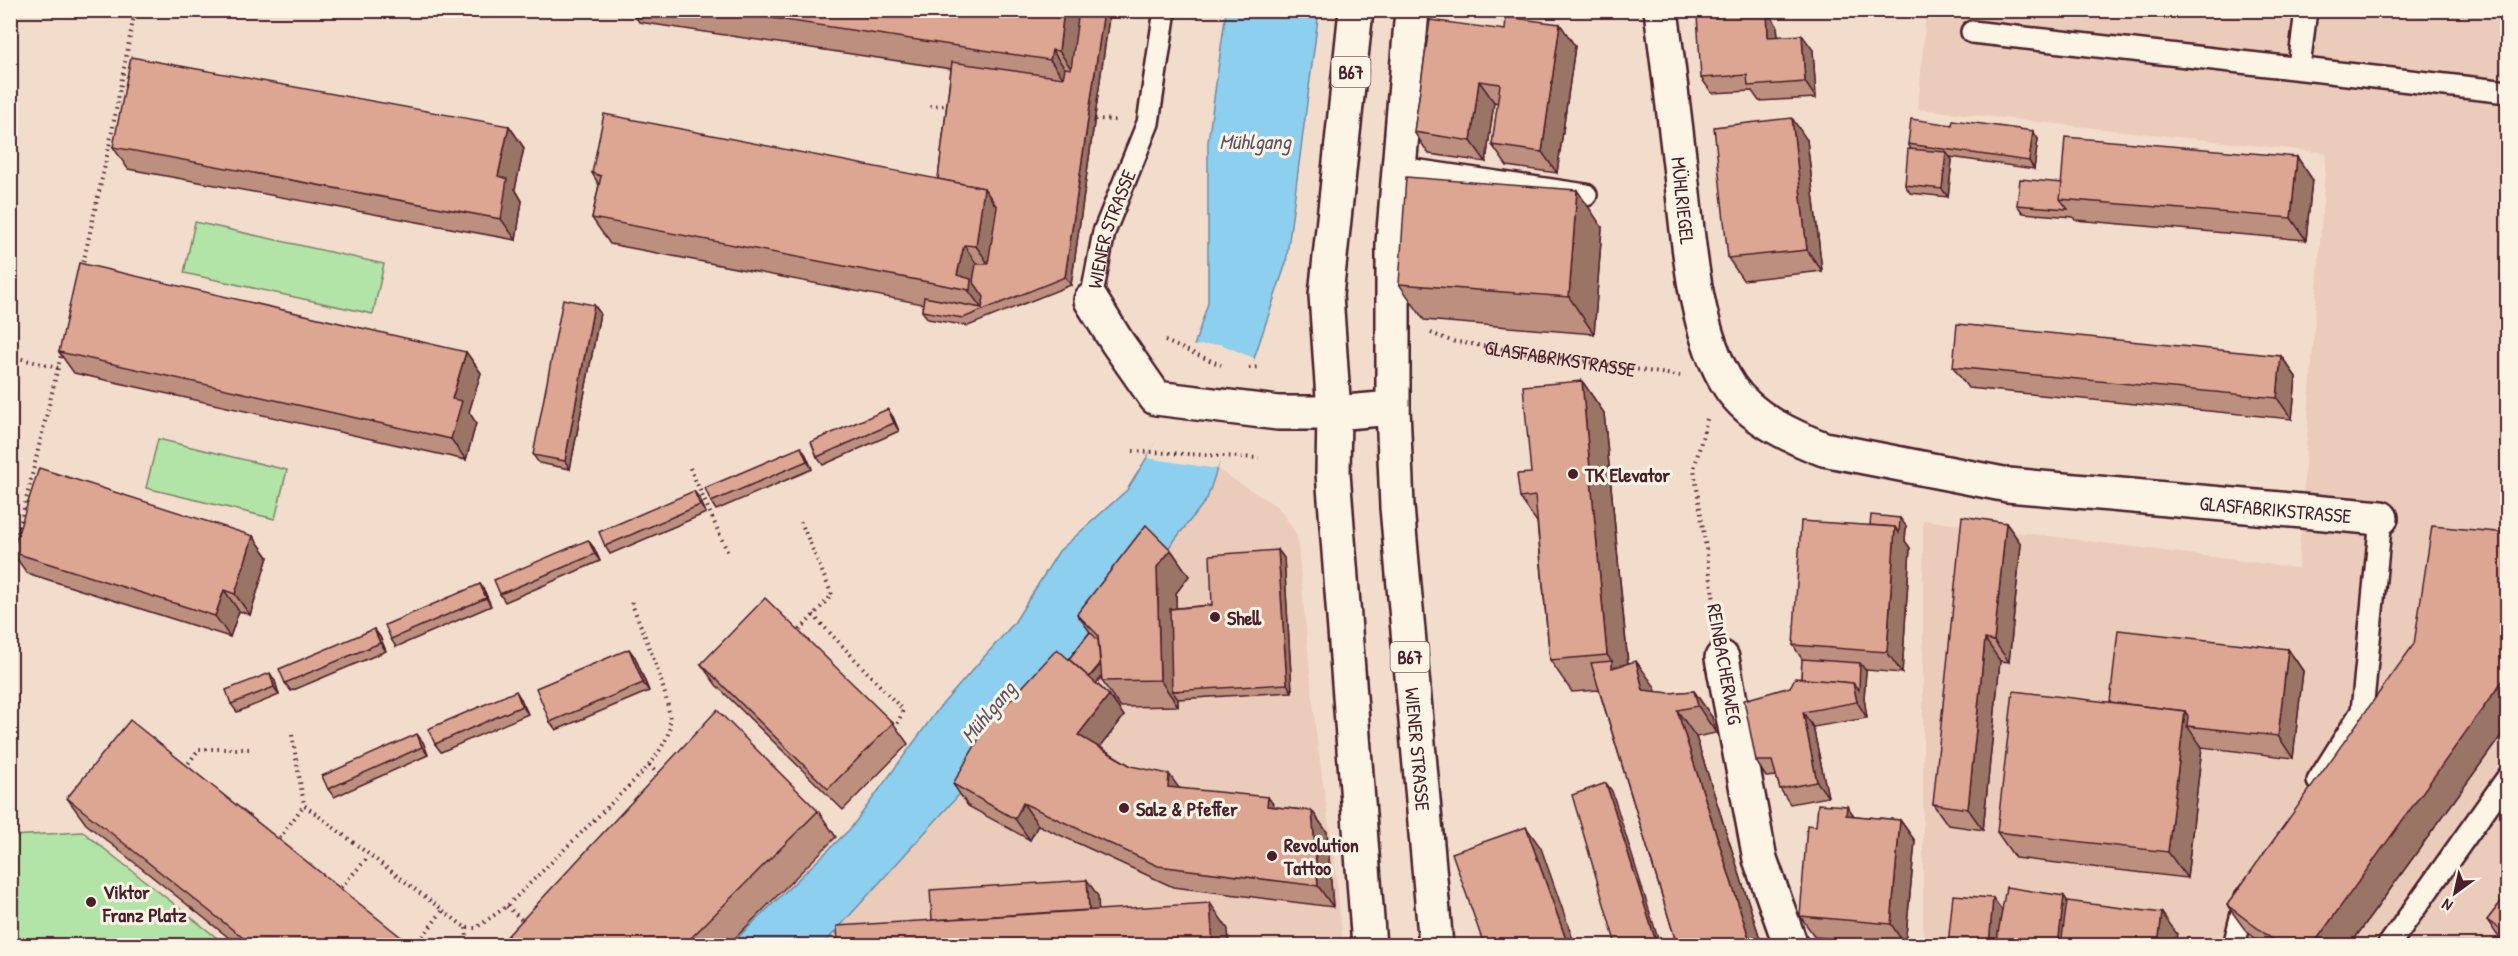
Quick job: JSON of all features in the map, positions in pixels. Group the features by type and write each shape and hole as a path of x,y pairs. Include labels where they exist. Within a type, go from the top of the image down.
{"main road":[{"name":"B67","path":"1356,10 1326,295 1334,413 1333,473 1370,945"},
{"name":"WIENER STRASSE","path":"1412,10 1394,243 1393,408 1397,507 1436,945"},
{"name":"MÜHLRIEGEL","path":"1661,10 1694,283 1712,347 1730,386"},
{"name":"WIENER STRASSE","path":"1091,300 1156,398 1278,413 1334,413 1393,408"},
{"name":"GLASFABRIKSTRASSE","path":"1730,386 1744,402 1769,423 1797,439 1824,449 2008,484 2381,518"},
{"name":"REINBACHERWEG","path":"1722,658 1760,859 1791,945"}],"lane":[{"name":"WIENER STRASSE","path":"1091,300 1104,232 1148,123 1165,10"},
{"path":"2299,67 2306,10"},
{"path":"1972,32 2508,92"},
{"path":"1400,168 1586,195"},
{"name":"GLASFABRIKSTRASSE","path":"2307,800 2362,711 2381,518"},
{"path":"2388,945 2508,777"},
{"path":"2234,945 2245,899 2257,879"}],"path":[{"path":"80,276 109,147 135,10"},
{"path":"930,106 953,105"},
{"path":"1160,339 1181,350 1226,366"},
{"name":"GLASFABRIKSTRASSE","path":"1451,341 1669,376"},
{"path":"10,566 64,342"},
{"path":"10,356 58,368"},
{"path":"1244,368 1259,367"},
{"name":"REINBACHERWEG","path":"1722,658 1694,469 1709,411 1730,386"},
{"path":"1133,451 1259,458"},
{"path":"690,468 728,553"},
{"path":"800,630 832,595 801,522"},
{"path":"292,735 304,805 466,928 476,928 507,906 649,765 660,750 670,728 666,696 630,599"},
{"path":"813,615 903,710 894,731"},
{"path":"181,773 200,749 253,749"},
{"path":"649,765 664,781"},
{"path":"273,847 304,805"},
{"path":"334,895 369,856"},
{"path":"507,906 530,927"},
{"path":"416,945 442,910"},
{"path":"466,928 468,945"}],"shaded area":[{"path":"1926,11 2507,11 2507,945 1923,945 1923,520 2298,568 2326,153 1918,109"},
{"path":"1217,469 1278,507 1297,535 1316,733 1337,881 1343,945 823,946 1072,670 1207,499"}],"green space":[{"path":"195,222 384,264 373,314 184,273"},
{"path":"158,439 287,470 275,519 146,488"},
{"name":"Viktor Franz Platz","path":"83,832 226,945 11,945 11,836"}],"water":[{"name":"Mühlgang","path":"1226,11 1319,11 1286,263 1207,499 1072,670 823,945 729,946 851,828 939,708 1014,623 1059,551 1127,490 1170,420 1208,303 1208,142"}],"pier":[{"path":"1220,344 1254,358 1253,371 1230,440 1217,469 1147,458 1167,419 1191,346"}],"building":[{"path":"719,10 1064,10 1059,51 1052,50 1050,60"},
{"path":"1079,10 1104,10 1065,277 963,318 922,311 924,297 982,308 984,297 973,281 976,264 988,264 997,207 984,188 938,179 952,62 1063,78 1065,68 1071,69"},
{"path":"1767,10 1768,37 1802,35 1805,82 1748,86 1747,75 1701,78 1697,15"},
{"path":"1506,17 1560,24 1542,152 1492,145 1500,84 1479,81 1471,141 1414,132 1430,20 1505,30"},
{"path":"131,57 509,126 498,176 507,179 501,219 113,147"},
{"path":"604,114 984,188 976,246 964,245 957,275 971,279 970,290 592,218 601,176 592,173"},
{"path":"1792,118 1807,250 1728,258 1714,127"},
{"path":"1911,119 1952,125 1953,120 2033,131 2029,161 1908,144"},
{"path":"2065,137 2297,157 2291,218 2060,199"},
{"path":"1908,149 1946,152 1942,189 1905,185"},
{"path":"1406,177 1577,190 1569,297 1399,284"},
{"path":"2020,179 2062,183 2060,199 2068,209 2017,205"},
{"path":"79,263 466,352 452,399 462,401 451,439 59,352"},
{"path":"563,299 594,305 565,461 533,455"},
{"path":"1957,324 2281,356 2277,398 1953,367"},
{"path":"1582,381 1607,655 1550,660 1535,496 1520,498 1517,474 1531,473 1523,386"},
{"path":"888,409 894,423 817,457 811,442"},
{"path":"801,447 807,461 711,502 705,488"},
{"path":"39,468 253,536 235,594 224,590 215,616 12,552"},
{"path":"694,491 700,505 605,546 599,532"},
{"path":"1871,515 1900,518 1899,533 1895,527 1870,525"},
{"path":"1962,516 2006,523 1994,641 1985,639 1968,809 1933,804"},
{"path":"1801,521 1895,527 1887,652 1793,645"},
{"path":"1146,525 1171,550 1157,567 1160,680 1102,681 1098,635 1077,614"},
{"path":"2432,526 2508,533 2508,665 2506,676 2313,945 2280,945 2227,905 2414,644"},
{"path":"588,540 595,554 500,594 494,580"},
{"path":"1278,550 1287,684 1172,691 1170,609 1212,605 1210,555"},
{"path":"480,584 486,598 391,639 385,625"},
{"path":"765,598 893,723 828,789 701,664"},
{"path":"374,629 380,643 285,683 279,669"},
{"path":"2118,630 2288,649 2278,736 2187,726 2188,716 2185,711 2110,702"},
{"path":"1090,632 1098,640 1100,664 1089,677 1069,659"},
{"path":"629,649 643,683 550,722 536,688"},
{"path":"1057,649 1109,695 1078,735 1131,766 1169,774 1168,787 1268,797 1267,806 1312,811 1318,886 1158,866 1023,803 1015,819 953,784 985,728"},
{"path":"1802,659 1860,663 1859,690 1853,683 1801,679"},
{"path":"1612,661 1612,668 1636,661 1643,690 1670,693 1694,691 1698,706 1677,710 1749,938 1743,940 1745,945 1677,945 1591,663"},
{"path":"270,673 274,687 231,704 226,690"},
{"path":"1795,678 1853,683 1857,702 1803,712 1817,782 1780,789 1772,761 1756,761 1744,700 1790,687"},
{"path":"516,691 522,706 435,744 428,729"},
{"path":"2013,691 2185,711 2168,852 1997,832"},
{"path":"717,710 818,811 684,945 499,945"},
{"path":"130,720 411,945 252,945 67,798"},
{"path":"417,734 422,747 328,789 322,776"},
{"path":"1606,783 1657,945 1616,945 1572,795"},
{"path":"1818,804 1847,806 1846,815 1900,820 1891,924 1800,916 1807,825 1816,826"},
{"path":"1526,827 1568,945 1484,945 1452,853"},
{"path":"1087,880 1089,910 932,920 930,890"},
{"path":"2006,887 2064,896 2058,945 1996,945"},
{"path":"2508,893 2508,935 2487,920"},
{"path":"1953,895 1993,898 1989,945 1948,945"},
{"path":"2067,901 2162,913 2158,945 2061,945"},
{"path":"1210,903 1213,945 838,945 837,926"}],"place":[{"name":"TK Elevator","path":"1573,474"},
{"name":"Shell","path":"1215,617"},
{"name":"Salz & Pfeffer","path":"1124,808"},
{"name":"Revolution Tattoo","path":"1272,856"},
{"name":"Viktor Franz Platz","path":"91,902"}]}
